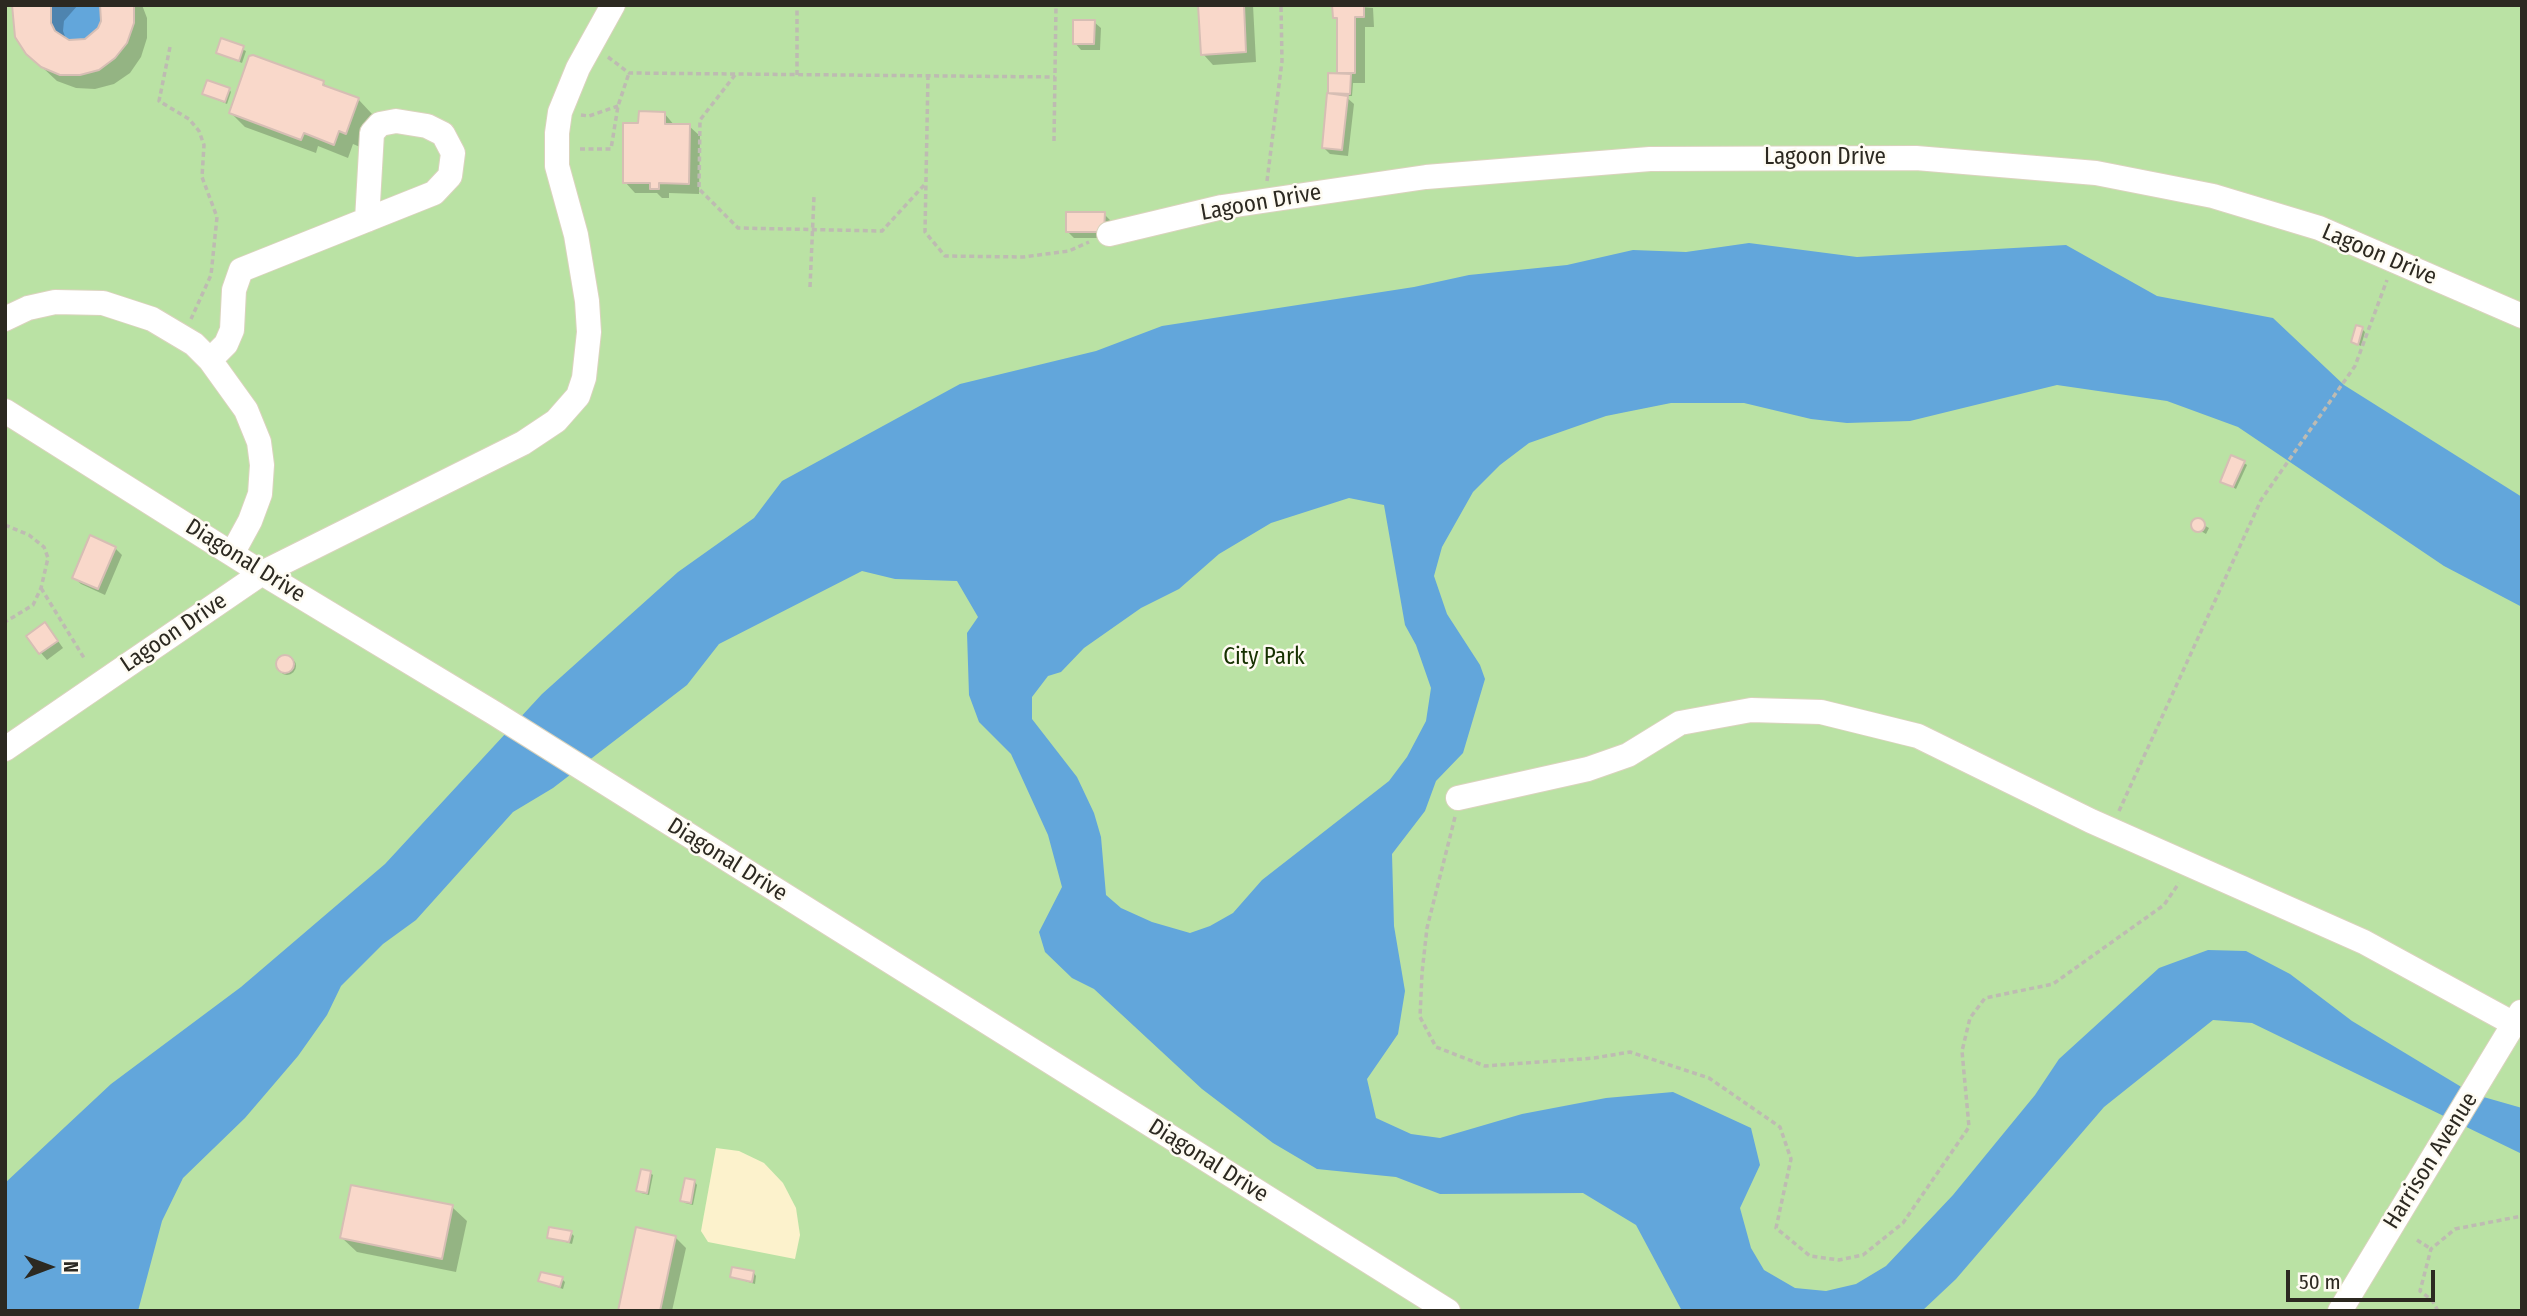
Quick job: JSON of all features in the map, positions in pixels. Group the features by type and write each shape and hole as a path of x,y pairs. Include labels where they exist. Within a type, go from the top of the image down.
{"street":[{"name":"Lagoon Drive","path":"5,749 262,573 501,455 556,421 578,396 584,378 589,332 587,300 576,235 557,166 557,132 560,112 578,68 613,5"},
{"name":"Lagoon Drive","path":"1109,234 1222,207 1426,177 1650,159 1916,158 2096,173 2213,196 2319,228 2522,316"},
{"path":"210,360 226,344 232,330 234,290 242,270 368,220"},
{"path":"5,319 28,308 55,302 103,303 152,319 194,344 210,360 246,410 259,442 262,465 257,503 232,554"},
{"name":"Diagonal Drive","path":"5,411 262,573 495,713 1448,1311"},
{"path":"1458,798 1588,769 1628,755 1681,723 1751,710 1821,712 1918,736 2110,829 2364,942 2515,1031"},
{"name":"Harrison Avenue","path":"2340,1311 2482,1079 2515,1031"}],"path":[{"path":"797,5 797,75"},
{"path":"1054,141 1056,5"},
{"path":"1265,201 1282,61 1281,5"},
{"path":"170,47 159,101 189,119 199,131 204,145 202,177 217,217 211,275 202,299"},
{"path":"607,56 629,73 1055,76"},
{"path":"568,149 611,149 618,106 629,73"},
{"path":"736,74 700,120 699,189 738,228 882,231 926,183"},
{"path":"928,75 925,232 946,256 1023,257 1069,251 1109,234"},
{"path":"574,115 589,116 618,106"},
{"path":"810,287 814,196"},
{"path":"2110,829 2262,500 2355,366 2393,260"},
{"path":"5,525 29,535 44,547 48,558 41,588 33,605 5,622"},
{"path":"41,588 84,658"},
{"path":"1458,798 1450,848 1427,928 1422,973 1420,1017 1436,1047 1485,1066 1594,1058 1630,1052 1709,1078 1780,1127 1791,1158 1776,1228 1810,1256 1839,1260 1863,1255 1903,1223 1969,1127 1962,1051 1970,1018 1985,998 2053,984 2164,905 2180,881 2198,868"},
{"path":"2438,1311 2420,1291 2431,1249 2455,1229 2522,1216"},
{"path":"2417,1240 2431,1249"}],"green space":[{"name":"City Park","path":"5,5 2522,5 2522,1311 5,1311"}],"sand":[{"path":"716,1148 739,1151 764,1163 783,1183 796,1208 800,1235 795,1259 708,1242 701,1231"}],"water":[{"path":"51,5 100,5 101,21 98,28 85,39 69,40 55,31 51,23"},
{"path":"1749,243 1857,257 2066,245 2157,296 2273,318 2344,385 2522,497 2522,607 2444,566 2238,427 2167,401 2057,385 1910,421 1847,423 1811,419 1744,403 1671,403 1606,416 1529,443 1500,465 1473,492 1442,547 1434,576 1447,614 1480,665 1485,679 1463,753 1436,781 1425,811 1392,854 1394,926 1405,991 1398,1034 1367,1079 1376,1118 1411,1134 1440,1138 1522,1114 1606,1098 1673,1092 1751,1128 1760,1165 1740,1208 1751,1248 1764,1270 1795,1288 1826,1291 1856,1284 1886,1266 1953,1195 2035,1095 2059,1059 2159,968 2208,950 2246,951 2290,974 2352,1021 2473,1094 2522,1108 2522,1154 2252,1023 2213,1020 2104,1107 1956,1279 1922,1311 1682,1311 1636,1225 1583,1193 1440,1194 1396,1177 1317,1169 1273,1143 1202,1089 1094,989 1072,978 1045,952 1039,932 1062,887 1048,835 1011,754 979,722 969,695 967,633 978,617 957,581 895,579 862,571 719,644 687,685 553,788 513,812 416,920 383,944 341,986 327,1015 298,1056 245,1118 183,1178 162,1221 138,1311 5,1311 5,1183 111,1084 241,987 385,864 542,694 678,572 754,518 782,481 960,384 1096,351 1162,326 1414,287 1469,275 1567,265 1633,250 1686,252","holes":["1349,498 1384,505 1405,625 1416,645 1431,688 1426,721 1407,757 1389,781 1262,880 1233,913 1210,926 1190,933 1152,922 1121,908 1106,895 1101,837 1094,813 1077,777 1032,719 1032,697 1048,676 1061,672 1084,648 1141,608 1179,589 1219,554 1271,523"]}],"building":[{"path":"12,5 51,5 51,23 55,31 69,40 85,39 98,28 101,21 100,5 134,5 134,23 127,43 115,58 99,70 80,75 60,75 41,67 26,54 15,37"},
{"path":"1198,5 1244,5 1246,52 1201,55"},
{"path":"1332,5 1364,5 1364,17 1355,17 1355,73 1337,73 1337,18 1333,18"},
{"path":"1073,20 1095,20 1094,44 1073,44"},
{"path":"221,38 244,46 239,61 216,53"},
{"path":"253,55 324,81 323,85 359,98 346,134 339,131 334,145 304,133 301,140 229,113 249,56"},
{"path":"1328,73 1351,74 1350,94 1328,93"},
{"path":"207,80 230,88 225,102 202,94"},
{"path":"1327,93 1348,96 1342,150 1322,148"},
{"path":"639,111 665,112 665,124 690,124 689,184 659,183 659,189 650,189 650,183 623,183 623,123 638,123"},
{"path":"1066,212 1105,212 1104,232 1066,232"},
{"path":"2356,325 2363,327 2358,345 2351,342"},
{"path":"2231,455 2245,461 2233,487 2220,482"},
{"path":"2198,518 2203,520 2203,530 2198,532 2193,530 2191,525 2193,520"},
{"path":"90,535 116,547 98,589 72,578"},
{"path":"45,622 58,641 39,654 26,636"},
{"path":"281,655 289,655 294,664 292,671 281,673 276,668 276,660"},
{"path":"641,1169 651,1171 647,1193 636,1191"},
{"path":"685,1178 695,1180 691,1203 680,1201"},
{"path":"351,1185 453,1205 442,1259 340,1238"},
{"path":"549,1227 572,1231 569,1242 547,1238"},
{"path":"636,1227 676,1236 660,1311 618,1311"},
{"path":"732,1267 754,1271 752,1282 730,1277"},
{"path":"541,1272 563,1277 560,1287 538,1281"}]}
